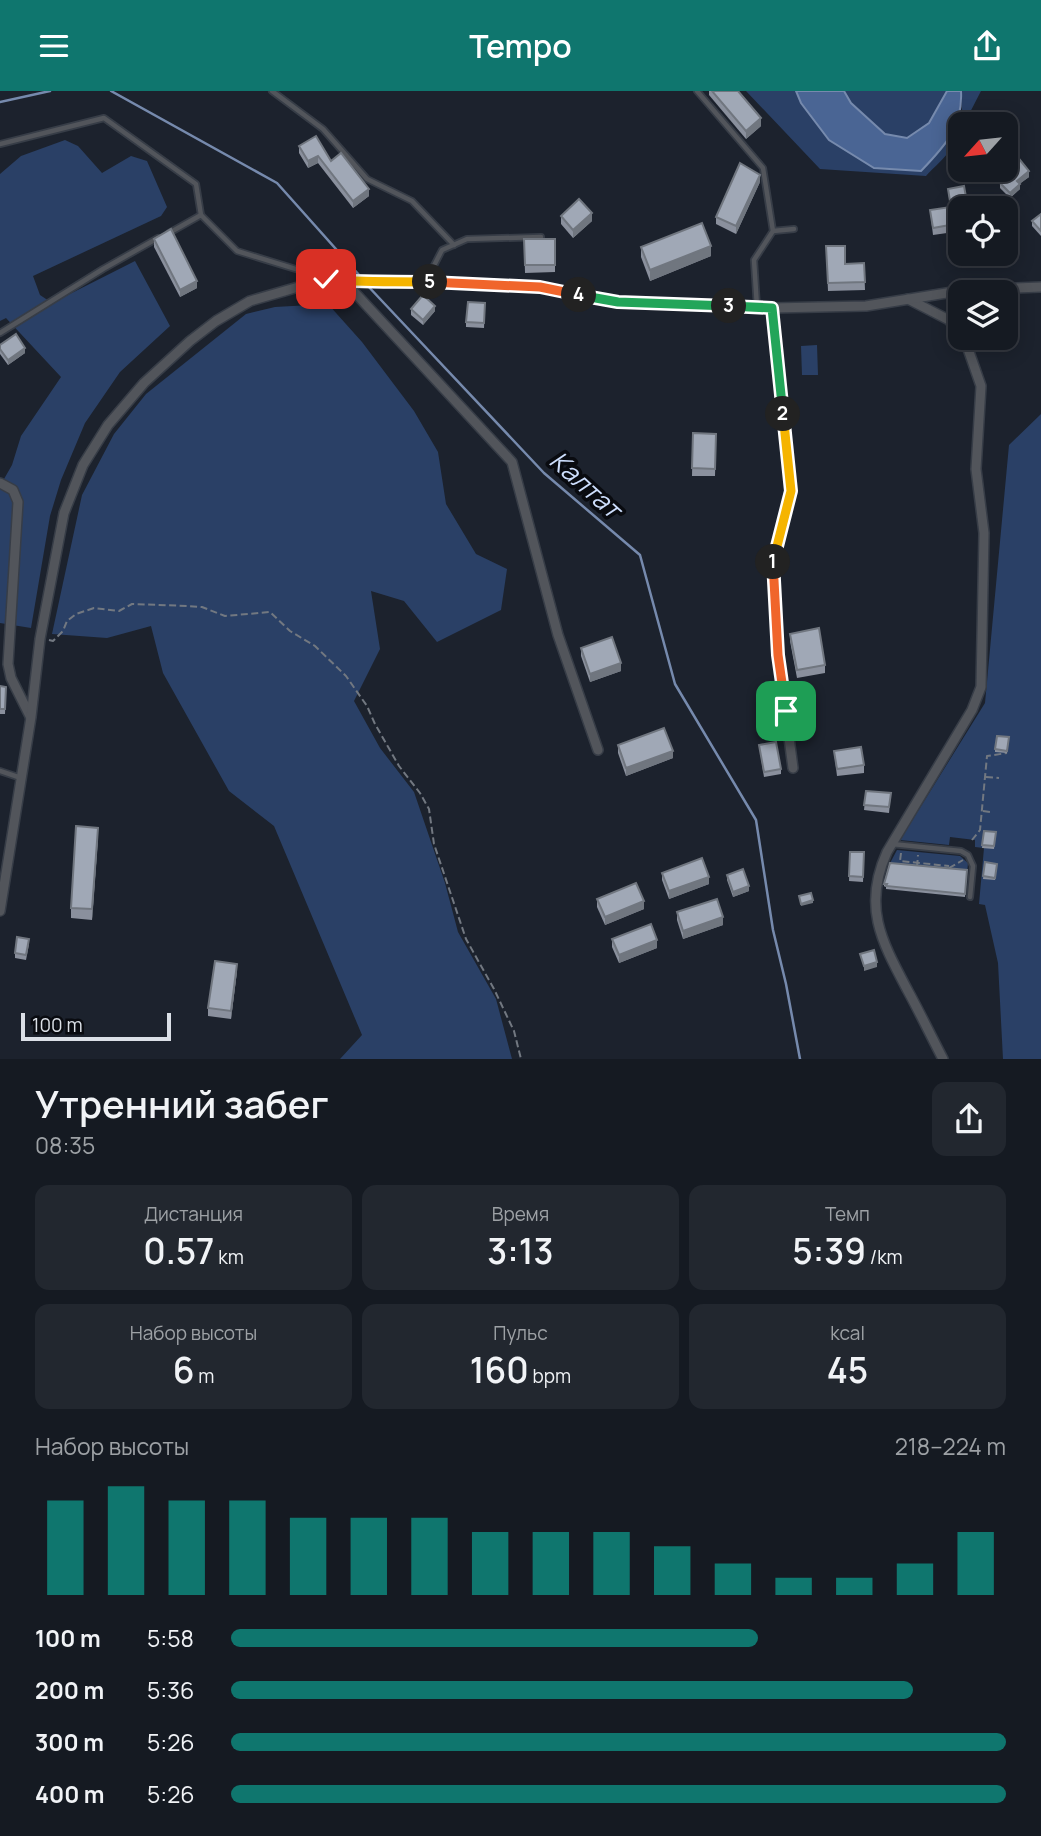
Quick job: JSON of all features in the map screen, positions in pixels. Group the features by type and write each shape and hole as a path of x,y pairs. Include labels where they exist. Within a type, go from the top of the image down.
{"street":[{"path":"0,911 31,717 40,639 64,513 83,465 108,425 144,383 216,321 250,301 326,279 540,287 618,302 772,308 866,306 965,290 1041,287"},
{"path":"347,281 512,461 558,635 597,750"},
{"path":"908,299 948,319"},
{"path":"772,308 791,491 773,562 778,655 793,768"},
{"path":"943,1059 884,947 877,923 876,886 891,844 976,704 981,687 984,533 976,469 981,386 968,350"},
{"path":"0,483 13,490 18,502 8,664 11,678 31,717"}],"lane":[{"path":"272,91 323,129 367,179 412,201 454,245"},
{"path":"697,91 763,169 773,231 754,260 757,307"},
{"path":"0,144 104,118 195,184 201,215 237,251 326,279"},
{"path":"0,333 103,269 201,215"},
{"path":"773,231 794,229"},
{"path":"425,282 442,250 467,239 541,237"},
{"path":"0,771 22,778"},
{"path":"0,840 11,841"},
{"path":"891,844 961,851 970,856 973,866 970,897"}],"path":[{"path":"40,639 52,641 76,614 94,608 119,611 132,604 202,607 225,616 270,612 290,631 315,646 359,693 399,766 429,809 434,844 466,939 514,1031 521,1059"},
{"path":"972,839 980,830 987,756 1007,753"},
{"path":"985,777 999,778"},
{"path":"982,811 990,812"},
{"path":"917,868 919,847"},
{"path":"900,861 949,866 948,870 970,856"}],"shaded area":[{"path":"746,91 796,91 801,103 874,168 948,121 948,152 926,176 820,169"},
{"path":"796,91 844,91 851,103 885,134 907,138 929,123 947,91 961,91 960,112 948,112 948,139 921,171 874,168 829,140 801,103"},
{"path":"844,91 947,91 929,123 907,138 885,134 851,103"},
{"path":"961,91 981,91 970,112 962,112"},
{"path":"65,140 78,146 102,173 131,156 147,161 167,207 161,216 33,276 40,295 52,303 135,261 170,326 120,372 85,423 61,480 50,516 31,628 0,623 0,486 12,465 21,436 61,377 6,318 0,321 0,174 21,156"},
{"path":"328,304 362,342 414,411 438,452 446,504 476,554 507,569 501,610 437,642 404,601 371,591 380,649 354,701 380,748 414,792 445,883 458,932 496,999 512,1059 340,1059 362,1035 274,826 229,791 163,673 151,626 107,638 52,634 82,495 114,434 146,394 246,314 275,307"},
{"path":"817,345 818,375 802,375 801,346"},
{"path":"1041,414 1041,1059 1003,1059 998,963 985,905 979,904 984,848 975,847 975,840 950,837 949,845 900,840 985,703 1009,445"},
{"path":"897,850 960,856 968,863 967,873 889,865"}],"building":[{"path":"712,91 738,91 761,118 746,131"},
{"path":"316,136 331,161 341,153 369,189 353,201 318,156 308,161 299,146"},
{"path":"1020,160 1029,171 1018,180"},
{"path":"740,163 760,175 736,226 716,217"},
{"path":"1018,182 1020,184 1010,193 1000,183"},
{"path":"964,186 966,196 949,196 948,189"},
{"path":"579,199 592,213 573,230 561,216"},
{"path":"948,207 948,225 933,228 930,210"},
{"path":"1041,214 1041,231 1032,221"},
{"path":"702,223 711,246 650,270 641,247"},
{"path":"171,229 197,281 180,290 154,239"},
{"path":"524,239 555,239 555,265 525,265"},
{"path":"826,246 845,246 845,264 864,263 865,282 828,283"},
{"path":"423,295 435,306 423,320 411,309"},
{"path":"468,302 485,303 484,323 466,322"},
{"path":"16,334 25,348 8,360 0,345"},
{"path":"693,433 716,434 715,469 692,468"},
{"path":"819,628 825,665 797,670 790,634"},
{"path":"612,637 621,663 590,674 581,648"},
{"path":"0,686 6,687 5,709 0,709"},
{"path":"664,728 673,751 626,768 618,745"},
{"path":"997,736 1009,737 1007,751 995,749"},
{"path":"776,742 781,769 764,772 759,745"},
{"path":"861,747 864,765 837,769 834,751"},
{"path":"866,791 891,793 889,807 864,805"},
{"path":"76,826 98,828 92,909 71,908"},
{"path":"984,831 996,832 994,846 982,845"},
{"path":"850,852 864,852 863,877 849,876"},
{"path":"702,858 709,877 669,891 662,873"},
{"path":"985,862 997,864 995,878 983,876"},
{"path":"890,863 967,870 965,894 886,886 887,884 884,884"},
{"path":"743,869 749,886 733,892 727,875"},
{"path":"636,883 644,901 605,917 597,899"},
{"path":"811,893 813,900 801,904 799,896"},
{"path":"717,899 723,917 683,931 677,912"},
{"path":"651,924 657,940 619,955 612,939"},
{"path":"17,937 29,939 26,955 15,953"},
{"path":"874,950 877,962 864,966 860,954"},
{"path":"215,961 237,964 231,1011 208,1008"}],"waterway":[{"name":"Калтат","path":"0,102 50,91"},
{"name":"Калтат","path":"111,91 277,183 360,276"},
{"name":"Калтат","path":"366,284 544,473 640,555 675,684 756,820 773,930 800,1059"}],"route":[{"path":"326,279 540,287 618,302 772,308 791,491 773,562 778,655 786,711"}]}
